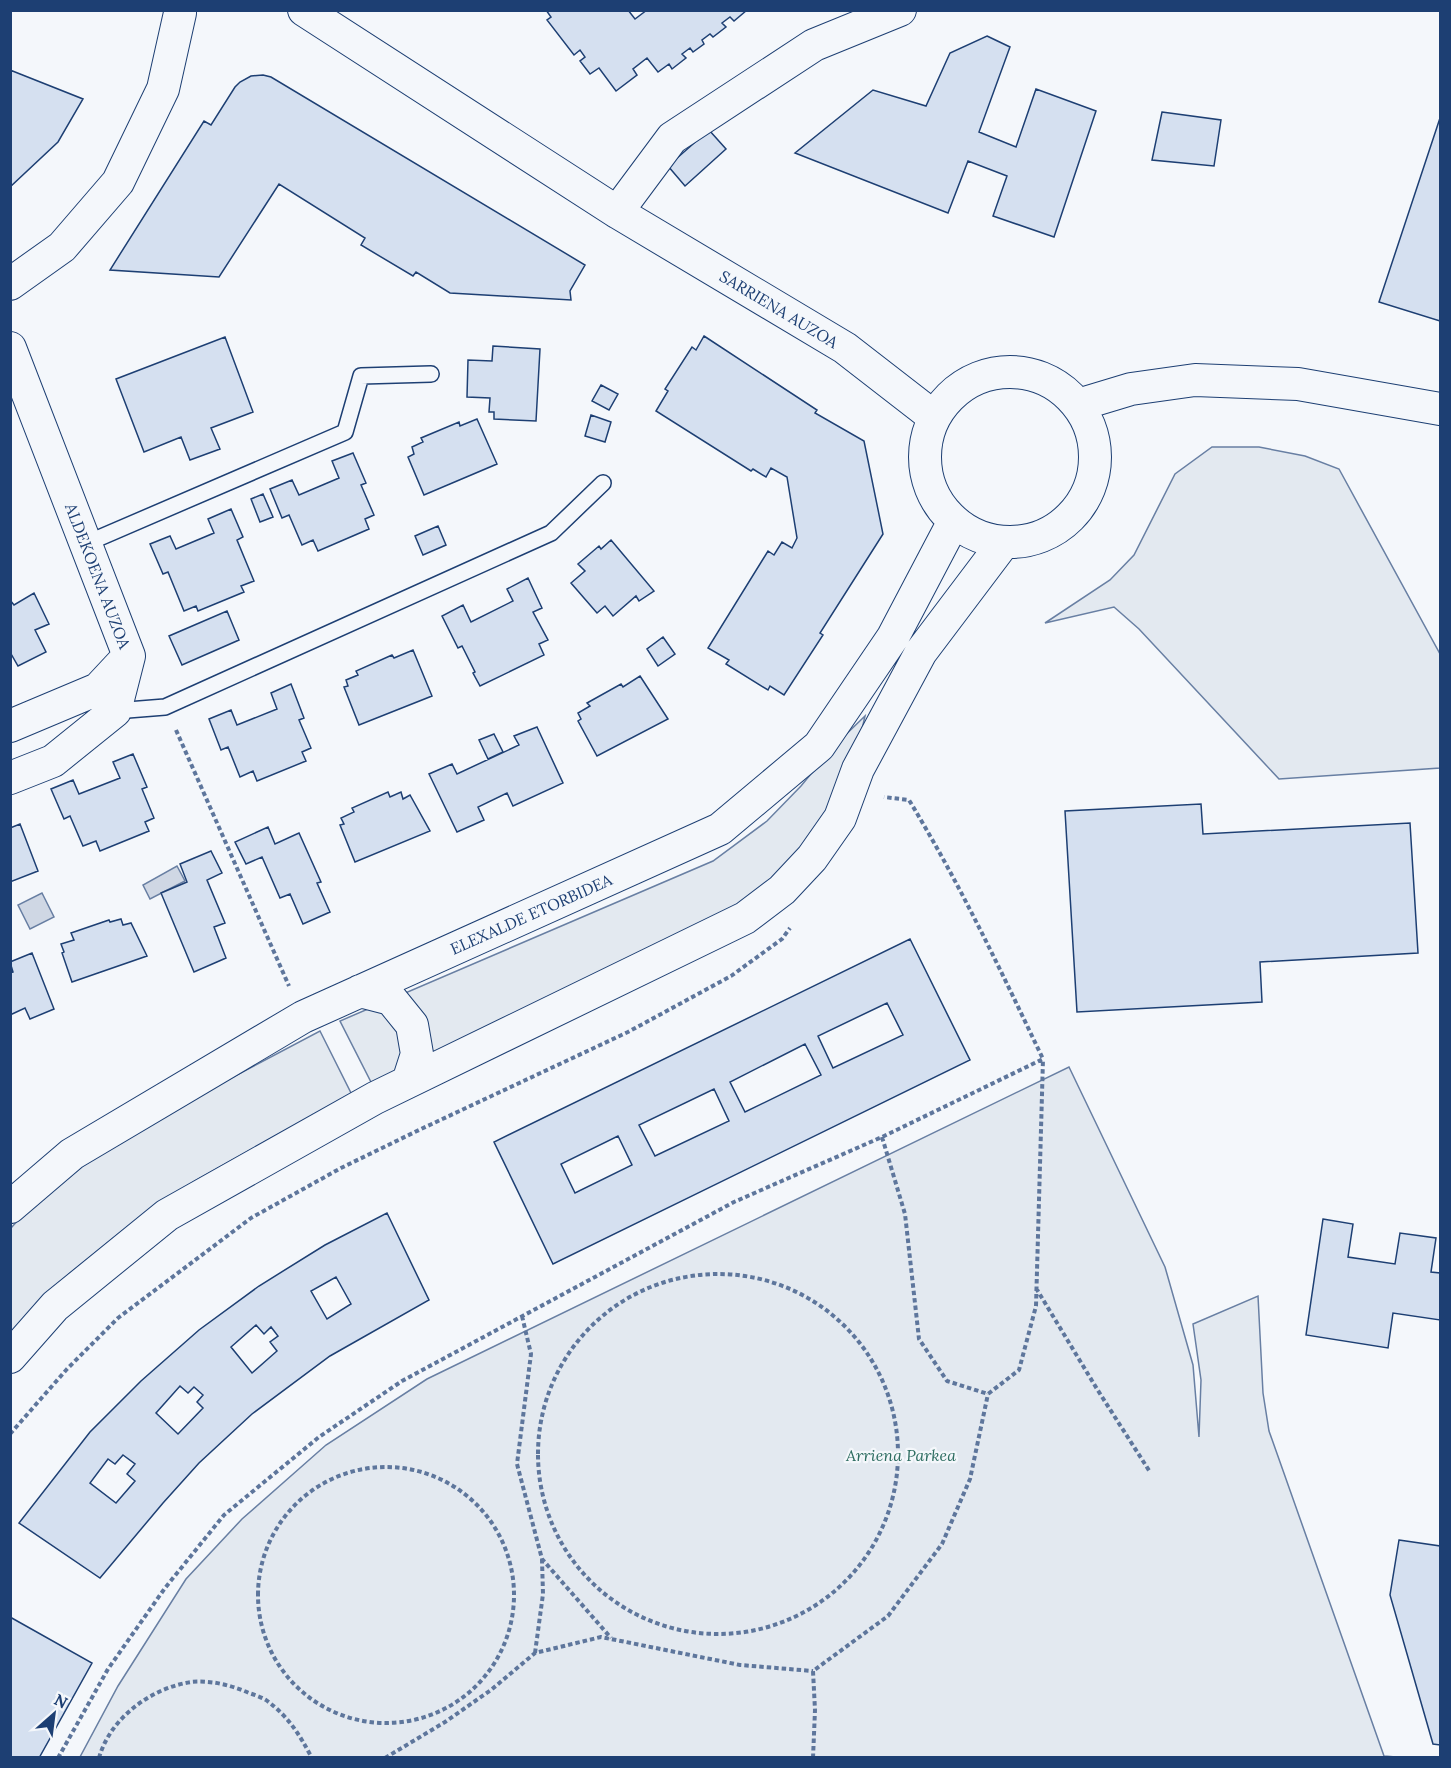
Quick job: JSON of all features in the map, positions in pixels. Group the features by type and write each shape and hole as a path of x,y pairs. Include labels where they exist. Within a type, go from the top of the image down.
{"street":[{"name":"SARRIENA AUZOA","path":"304,10 617,212 845,348 934,417"},
{"path":"617,212 672,138 814,45 900,10"},
{"path":"10,284 62,247 118,182 163,88 179,11"},
{"name":"ALDEKOENA AUZOA","path":"10,348 129,656 115,711"},
{"path":"1002,372 1031,374 1057,386 1078,405 1091,430 1096,458 1091,485 1087,493 1078,509 1058,529 1032,540 1004,542 977,536 954,521 935,499 926,473 925,444 934,417 951,395 974,379 1002,372"},
{"path":"1078,405 1131,389 1195,380 1298,384 1440,409"},
{"name":"ELEXALDE ETORBIDEA","path":"10,1207 72,1154 303,1017 720,830 819,746 893,637 954,521"},
{"path":"10,1357 56,1306 167,1215 408,1082 745,918 782,890 812,858 840,818 858,769 921,652 1004,542"},
{"path":"10,726 98,689 129,656"},
{"path":"10,778 53,761 115,711"},
{"path":"360,991 391,999 412,1025 417,1054 408,1082"}],"lane":[{"path":"86,544 345,432 361,376 431,374"},
{"path":"115,711 165,706 551,533 603,483"}],"path":[{"path":"165,706 303,1017"},
{"path":"385,1758 454,1716 491,1690 535,1653 601,1637 740,1665 813,1671 888,1616 942,1544 970,1479 988,1395 1019,1370 1036,1305 1043,1059 992,951 939,849 909,800 878,796"},
{"path":"10,1434 67,1369 118,1318 251,1218 341,1168 628,1032 731,976 782,939 796,921"},
{"path":"58,1758 108,1669 165,1588 224,1515 319,1437 402,1381 734,1202 882,1137 1043,1059"},
{"path":"882,1137 904,1214 919,1339 947,1381 988,1395"},
{"path":"725,1273 775,1281 821,1305 858,1340 885,1383 897,1433 898,1480 885,1526 859,1565 827,1600 785,1623 738,1632 691,1634 645,1620 605,1594 571,1560 548,1519 537,1469 538,1418 557,1370 585,1327 627,1298 674,1276 725,1273"},
{"path":"1036,1288 1150,1472"},
{"path":"522,1316 531,1354 517,1464 542,1559 543,1594 535,1653"},
{"path":"370,1467 407,1469 443,1480 463,1492 487,1517 504,1548 514,1582 513,1615 495,1665 465,1697 431,1716 393,1724 354,1719 318,1704 288,1679 268,1646 258,1605 260,1563 279,1525 302,1496 334,1477 370,1467"},
{"path":"542,1559 611,1639"},
{"path":"813,1671 815,1710 813,1758"},
{"path":"99,1758 101,1747 123,1715 154,1693 191,1682 230,1684 265,1699 294,1725 312,1758"}],"green space":[{"path":"1212,447 1259,447 1305,456 1339,469 1440,654 1440,768 1279,779 1139,629 1114,607 1045,623 1110,580 1134,555 1175,474"},
{"path":"865,716 856,756 837,794 803,845 769,883 720,922 373,1086 340,1021 713,861 767,821 801,786 834,746"},
{"path":"320,1031 354,1099 279,1134 195,1181 127,1227 69,1274 11,1336 11,1228 20,1218 84,1165 178,1106"},
{"name":"Arriena Parkea","path":"1069,1067 1165,1267 1193,1365 1199,1437 1201,1380 1193,1324 1258,1296 1263,1393 1269,1431 1384,1756 1396,1757 80,1757 118,1686 186,1579 242,1519 326,1445 427,1379"}],"shaded area":[{"path":"177,866 185,881 150,899 143,885"},
{"path":"42,893 54,917 30,929 18,905"}],"building":[{"path":"546,10 628,10 635,19 647,10 747,10 734,21 730,17 722,23 726,27 713,37 710,34 702,40 704,44 693,52 690,48 682,54 686,58 672,69 669,64 658,72 647,58 633,69 637,75 616,91 599,68 590,74 580,61 585,57 580,50 574,55 547,20 551,17"},
{"path":"987,36 1010,47 979,132 1016,147 1036,89 1096,111 1054,237 993,216 1007,176 968,161 948,213 795,153 873,90 926,106 950,53"},
{"path":"10,70 83,99 58,142 10,187"},
{"path":"251,76 271,77 585,265 570,291 571,300 450,293 416,272 413,276 361,245 365,238 279,184 219,277 110,270 204,121 211,125 240,82"},
{"path":"1162,112 1221,120 1214,166 1152,160"},
{"path":"1440,118 1440,321 1379,302"},
{"path":"709,130 726,149 685,186 668,166"},
{"path":"704,336 817,410 815,413 864,441 883,534 820,633 823,635 784,695 770,686 768,690 726,664 729,660 708,648 768,551 774,555 782,542 792,548 797,538 787,477 771,468 766,477 753,469 751,471 656,411 668,391 665,389 692,347 696,350"},
{"path":"225,337 253,412 211,428 220,449 190,460 181,437 144,452 116,379"},
{"path":"493,346 540,349 536,421 494,419 494,412 489,412 490,398 467,397 468,360 492,361"},
{"path":"601,385 618,394 609,410 592,401"},
{"path":"591,415 611,422 605,442 585,436"},
{"path":"477,419 497,464 424,495 408,457 414,454 412,447 423,442 421,438 459,422 460,426"},
{"path":"353,453 366,483 361,485 374,515 365,519 369,529 318,551 313,540 302,545 289,515 282,518 270,489 292,480 299,495 339,478 332,461"},
{"path":"263,494 273,517 260,522 251,499"},
{"path":"231,509 243,537 237,540 254,581 241,586 244,592 198,611 196,606 184,611 168,572 163,574 150,544 170,536 176,549 214,533 208,519"},
{"path":"438,526 446,545 423,555 415,536"},
{"path":"611,540 654,591 639,601 636,596 613,616 605,606 597,613 571,583 585,571 578,564 599,546 601,549"},
{"path":"528,578 542,608 533,612 548,640 539,644 544,655 480,686 462,646 458,648 442,616 463,605 471,622 513,601 507,589"},
{"path":"34,593 49,624 35,630 46,652 18,666 10,652 10,600 14,605"},
{"path":"227,611 239,640 182,665 169,636"},
{"path":"663,637 675,654 658,666 647,649"},
{"path":"413,650 432,696 359,725 344,687 348,686 346,680 358,675 356,671 392,655 394,658"},
{"path":"640,676 668,719 597,756 578,721 581,719 578,713 590,706 587,703 621,684 623,687"},
{"path":"291,684 304,718 299,720 311,748 302,752 306,761 257,781 253,771 240,777 228,747 221,750 209,719 231,710 237,725 277,709 271,693"},
{"path":"537,727 563,783 513,806 507,793 478,807 484,820 457,832 429,774 452,764 457,774 519,745 514,736"},
{"path":"494,734 503,752 488,759 479,740"},
{"path":"133,754 147,787 142,789 154,818 145,822 149,831 100,851 96,841 83,846 70,816 64,819 51,789 73,780 79,794 120,778 113,762"},
{"path":"388,792 390,797 401,792 403,799 410,795 430,831 355,862 340,825 344,824 341,818 354,812 352,808"},
{"path":"1201,804 1203,834 1410,823 1418,953 1260,962 1262,1002 1077,1012 1065,811"},
{"path":"20,824 38,871 10,882 10,828"},
{"path":"268,827 275,844 299,833 321,882 317,883 330,912 303,924 290,894 280,898 262,857 246,864 235,842"},
{"path":"211,851 222,873 207,880 225,923 214,927 226,958 194,972 161,893 187,882 180,864"},
{"path":"121,919 123,925 131,923 147,956 72,982 61,944 74,940 71,933 109,920 110,922"},
{"path":"910,939 970,1060 553,1264 494,1142","holes":["887,1003 903,1035 833,1068 818,1036","805,1044 821,1075 745,1112 730,1082","714,1089 729,1121 655,1156 639,1125","618,1136 632,1165 575,1193 561,1164"]},
{"path":"32,953 54,1009 30,1019 25,1008 10,1015 10,973 13,972 10,962"},
{"path":"387,1213 429,1300 330,1356 252,1414 199,1463 100,1578 19,1523 90,1432 141,1381 199,1330 259,1286 325,1245","holes":["336,1277 351,1304 327,1319 311,1291","256,1325 264,1334 271,1327 278,1336 270,1342 277,1351 252,1373 231,1347","180,1386 188,1393 194,1387 203,1395 197,1402 203,1408 178,1434 156,1413","123,1455 135,1464 127,1474 135,1481 116,1503 90,1483 108,1459 115,1464"]},
{"path":"1323,1219 1353,1224 1348,1257 1395,1264 1400,1233 1436,1238 1431,1272 1440,1273 1440,1320 1393,1313 1388,1348 1306,1335"},
{"path":"1399,1540 1440,1546 1440,1745 1433,1744 1390,1595"},
{"path":"10,1617 92,1663 39,1758 10,1758"}]}
